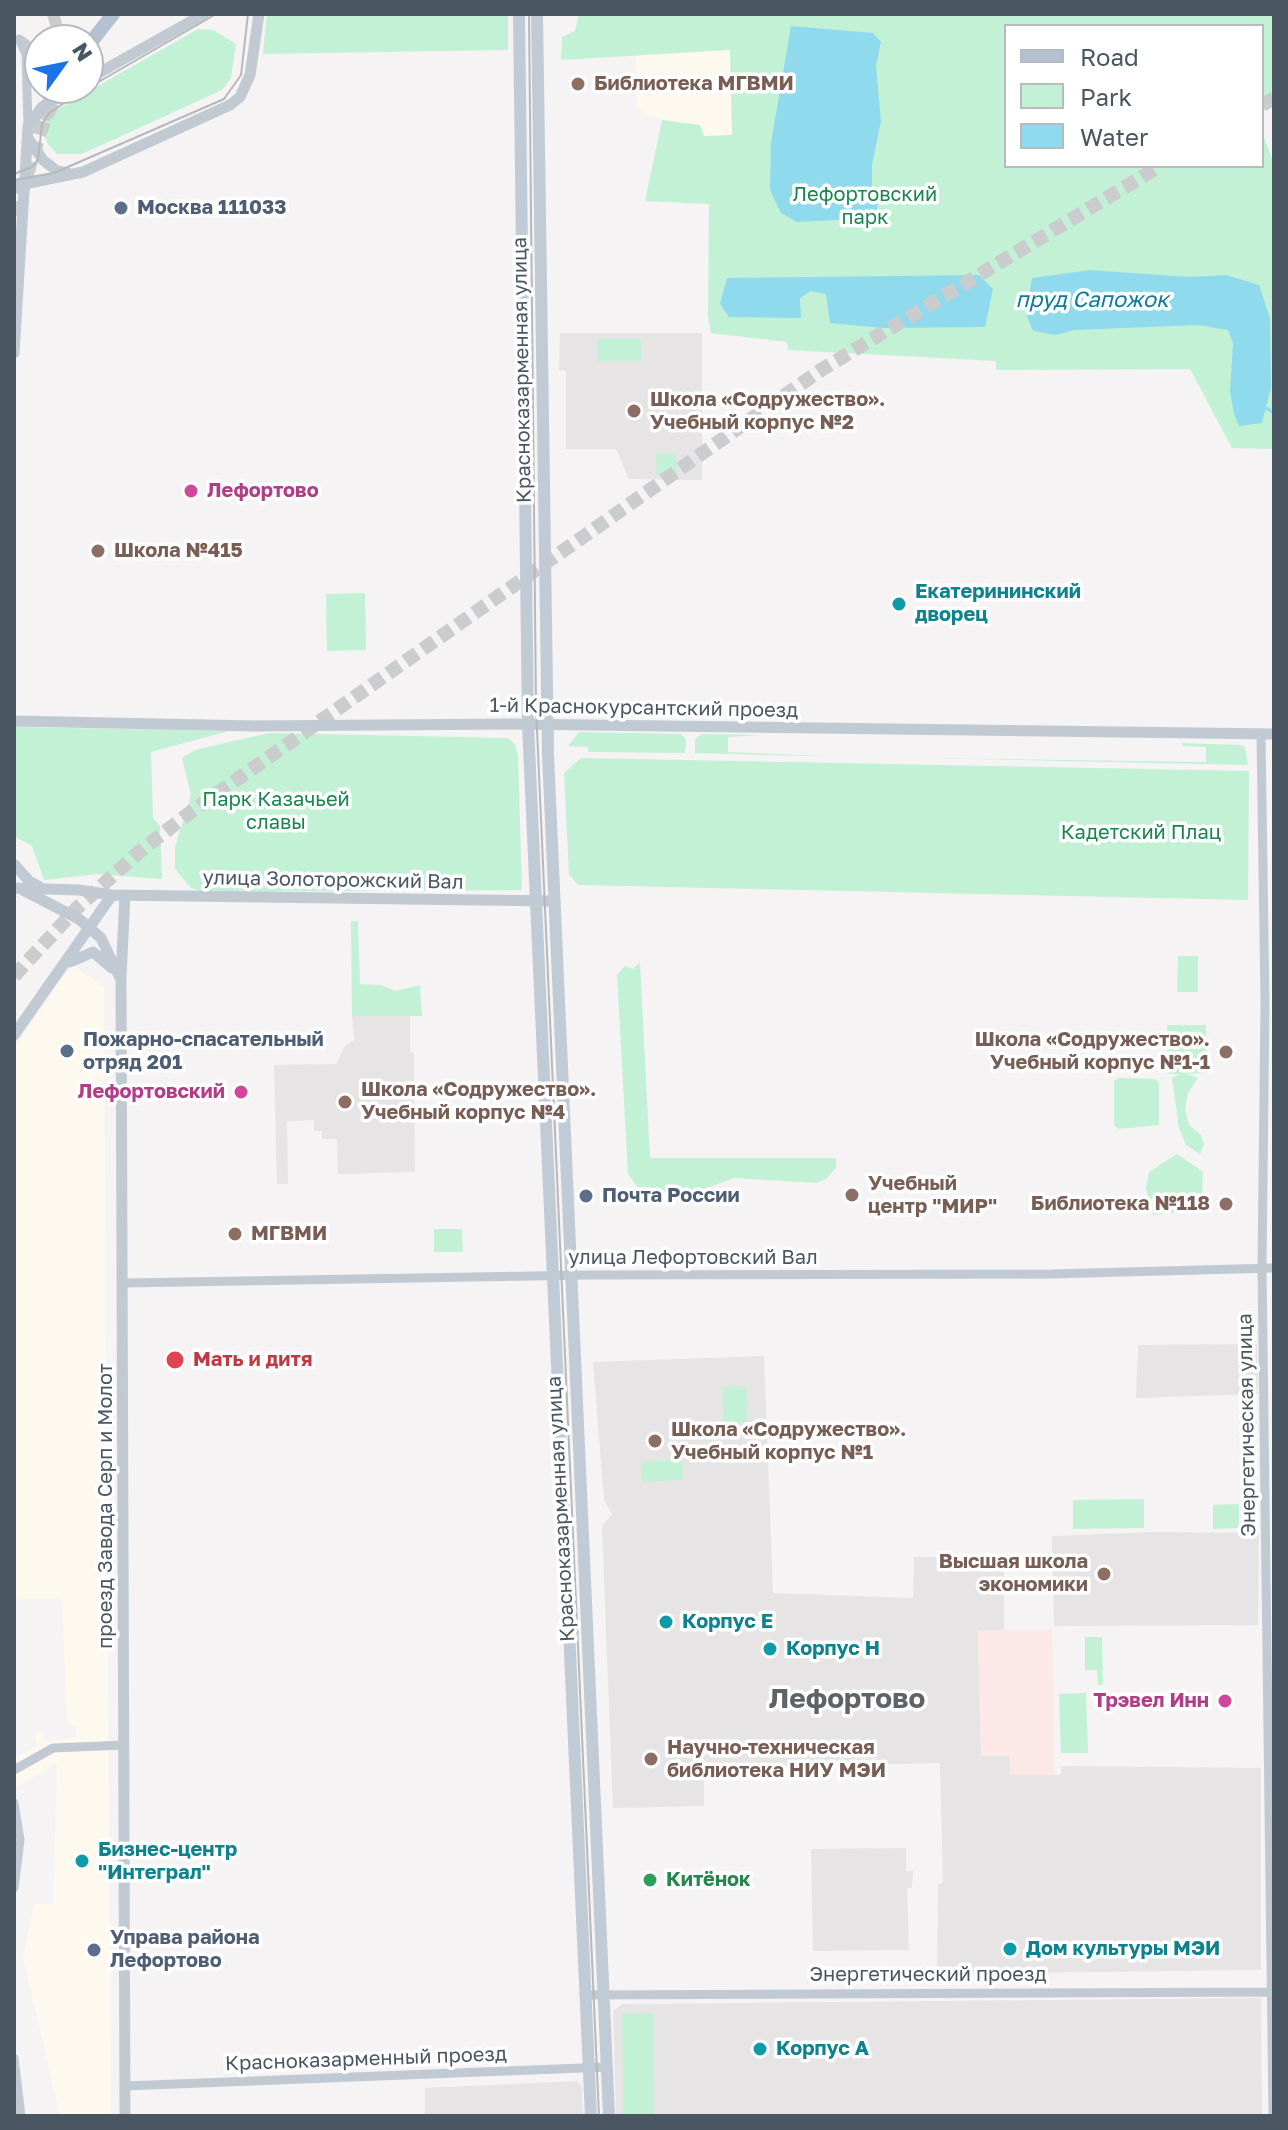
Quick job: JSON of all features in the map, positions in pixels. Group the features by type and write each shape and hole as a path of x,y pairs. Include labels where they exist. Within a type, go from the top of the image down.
{"main road":[{"name":"Красноказарменная улица","path":"519,14 528,725 591,2116"},
{"name":"Красноказарменная улица","path":"537,14 548,725 554,901 606,1994 609,2116"}],"street":[{"path":"104,69 204,14"},
{"path":"20,185 74,175 219,112 240,97 254,61 259,14"},
{"path":"14,353 20,185 28,132 26,54 16,38"},
{"path":"28,132 47,104"},
{"path":"28,132 57,171 74,175"},
{"path":"14,166 27,152"},
{"name":"1-й Краснокурсантский проезд","path":"14,721 255,726 548,725 1274,734"},
{"name":"Энергетическая улица","path":"1261,734 1265,1003 1262,1268 1273,2116"},
{"path":"14,866 29,881 49,889"},
{"path":"17,888 90,929 109,950 121,980"},
{"name":"улица Золоторожский Вал","path":"17,888 112,895 554,901"},
{"path":"14,1035 112,895"},
{"name":"проезд Завода Серп и Молот","path":"125,895 121,980 125,2116"},
{"path":"66,964 93,952 106,960 121,980"},
{"name":"улица Лефортовский Вал","path":"124,1283 570,1275 881,1276 1274,1268"},
{"path":"14,1770 53,1748 124,1745"},
{"path":"14,1803 20,1840 14,1888"},
{"name":"Энергетический проезд","path":"584,1995 1272,1992"},
{"path":"14,2058 21,2116"},
{"name":"Красноказарменный проезд","path":"125,2086 608,2067"}],"shaded area":[{"path":"730,50 735,135 704,136 700,125 662,120 637,109 636,53"},
{"name":"Школа «Содружество». Учебный корпус №2","path":"560,333 702,333 702,480 629,479 616,449 566,449 566,371 559,370"},
{"path":"72,965 104,987 111,2116 60,2116 23,1957 34,1904 53,1904 57,1762 17,1787 14,1776 14,1760 38,1745 35,1734 41,1732 44,1742 76,1737 76,1727 67,1723 62,1598 14,1599 14,1049"},
{"name":"Школа «Содружество». Учебный корпус №4","path":"352,1016 410,1016 410,1052 414,1053 415,1172 338,1174 337,1139 322,1139 322,1131 314,1131 314,1120 287,1121 288,1184 277,1184 274,1065 336,1064 345,1046 354,1040"},
{"path":"1257,1344 1258,1394 1136,1398 1138,1345"},
{"path":"764,1356 773,1593 913,1598 914,1557 1004,1556 1004,1631 978,1630 981,1756 1010,1756 1010,1775 1061,1775 1061,1766 1261,1768 1261,1970 937,1974 938,1885 943,1882 940,1763 704,1768 704,1806 613,1808 602,1526 612,1514 604,1500 593,1362"},
{"path":"1155,1532 1259,1533 1258,1625 1054,1626 1052,1536"},
{"path":"978,1630 1052,1630 1054,1775 1010,1775 1009,1756 981,1756"},
{"path":"906,1848 906,1871 913,1871 912,1888 907,1888 909,1950 813,1951 811,1849"},
{"path":"1261,1998 1262,2116 616,2116 613,2011 622,2004"},
{"path":"577,2081 582,2086 583,2116 425,2116 425,2088"}],"green space":[{"path":"267,14 508,14 508,50 263,54"},
{"name":"Лефортовский парк","path":"579,14 1274,14 1274,96 1264,102 1264,24 1004,24 1004,168 1264,168 1264,137 1274,164 1274,449 1232,448 1190,369 996,370 996,361 788,350 787,342 711,333 708,316 709,204 645,201 662,120 700,125 704,136 732,135 730,50 561,60 562,37 575,31"},
{"path":"198,29 213,30 236,44 231,78 222,90 82,154 57,154 43,133 45,120 67,104 104,104 104,83"},
{"path":"597,339 641,339 641,361 597,361"},
{"path":"656,454 676,454 677,476 657,476"},
{"path":"365,593 366,650 327,651 326,594"},
{"name":"Парк Казачьей славы","path":"14,727 229,731 151,752 153,818 160,826 162,879 97,874 44,880 32,846 14,836"},
{"path":"579,732 681,734 686,739 685,753 588,752 588,747 568,746"},
{"name":"Парк Казачьей славы","path":"269,733 508,738 515,744 518,754 522,890 204,892 191,888 175,869 175,847 191,795 182,758 195,750"},
{"path":"702,734 762,735 728,737 728,752 847,757 695,753 695,739"},
{"path":"1182,743 1240,745 1245,747 1248,765 927,758 1206,762 1206,747 1182,746"},
{"name":"Кадетский Плац","path":"581,758 1249,771 1248,900 578,885 569,874 564,773"},
{"path":"351,921 358,921 360,984 381,985 395,991 420,985 422,1016 352,1016"},
{"path":"1178,956 1198,956 1198,992 1177,992"},
{"path":"640,962 650,1158 836,1158 836,1168 826,1179 816,1183 734,1178 696,1192 642,1193 628,1174 617,975 625,966 633,969"},
{"path":"1167,1025 1206,1025 1207,1073 1187,1074 1198,1078 1188,1093 1185,1109 1189,1125 1201,1135 1204,1145 1200,1154 1186,1145 1179,1128 1172,1078 1180,1074 1168,1074"},
{"path":"1118,1078 1156,1079 1159,1082 1159,1125 1118,1129 1114,1125 1114,1081"},
{"path":"1177,1154 1203,1172 1202,1202 1193,1211 1153,1215 1146,1189 1149,1172"},
{"path":"434,1229 462,1229 463,1252 434,1252"},
{"path":"746,1386 748,1422 724,1423 722,1387"},
{"path":"682,1459 683,1480 642,1482 641,1462"},
{"path":"1144,1499 1144,1528 1073,1529 1073,1500"},
{"path":"1239,1504 1239,1528 1213,1529 1213,1505"},
{"path":"1085,1637 1102,1637 1103,1685 1098,1685 1097,1670 1085,1670"},
{"path":"1086,1693 1088,1753 1061,1753 1059,1694"},
{"path":"653,2013 654,2116 623,2116 622,2014"}],"water":[{"path":"791,26 873,33 881,42 876,66 881,121 872,165 872,191 878,203 876,218 797,222 781,213 770,190 771,143"},
{"name":"пруд Сапожок","path":"1090,270 1189,277 1226,275 1259,285 1270,318 1271,387 1262,423 1239,426 1234,414 1230,391 1233,343 1228,330 1198,325 1074,330 1056,335 1033,331 1026,314 1032,278"},
{"path":"979,275 993,289 985,327 883,328 830,323 826,294 811,291 800,298 801,318 729,317 720,304 727,278"}],"waterway":[{"path":"1266,408 1274,413"}],"tunnel":[{"path":"53,14 56,24"},
{"path":"1264,104 1274,98"},
{"path":"44,120 48,104"},
{"path":"14,215 44,120 52,104"},
{"path":"14,976 77,908 139,852 192,811 821,370 1157,168"}],"tram line":[{"path":"104,79 216,14"},
{"path":"14,180 54,173 224,99 241,75 248,14"},
{"path":"529,14 536,707 599,2116"},
{"path":"14,174 32,167 38,160 42,124 49,113 63,104"}],"place":[{"name":"Библиотека МГВМИ","path":"578,84"},
{"name":"Москва 111033","path":"121,208"},
{"name":"Школа «Содружество». Учебный корпус №2","path":"634,411"},
{"name":"Лефортово","path":"191,491"},
{"name":"Школа №415","path":"98,551"},
{"name":"Екатерининский дворец","path":"899,604"},
{"name":"Пожарно-спасательный отряд 201","path":"67,1051"},
{"name":"Школа «Содружество». Учебный корпус №1-1","path":"1226,1052"},
{"name":"Лефортовский","path":"241,1092"},
{"name":"Школа «Содружество». Учебный корпус №4","path":"345,1102"},
{"name":"Учебный центр \"МИР\"","path":"852,1195"},
{"name":"Почта России","path":"586,1196"},
{"name":"Библиотека №118","path":"1226,1204"},
{"name":"МГВМИ","path":"235,1234"},
{"name":"Мать и дитя","path":"175,1360"},
{"name":"Школа «Содружество». Учебный корпус №1","path":"655,1441"},
{"name":"Высшая школа экономики","path":"1104,1574"},
{"name":"Корпус Е","path":"666,1622"},
{"name":"Корпус Н","path":"770,1649"},
{"name":"Трэвел Инн","path":"1225,1701"},
{"name":"Научно-техническая библиотека НИУ МЭИ","path":"651,1759"},
{"name":"Бизнес-центр \"Интеграл\"","path":"82,1861"},
{"name":"Китёнок","path":"650,1880"},
{"name":"Дом культуры МЭИ","path":"1010,1949"},
{"name":"Управа района Лефортово","path":"94,1950"},
{"name":"Корпус А","path":"760,2049"}],"district":[{"name":"Лефортово","path":"847,1699"}]}
